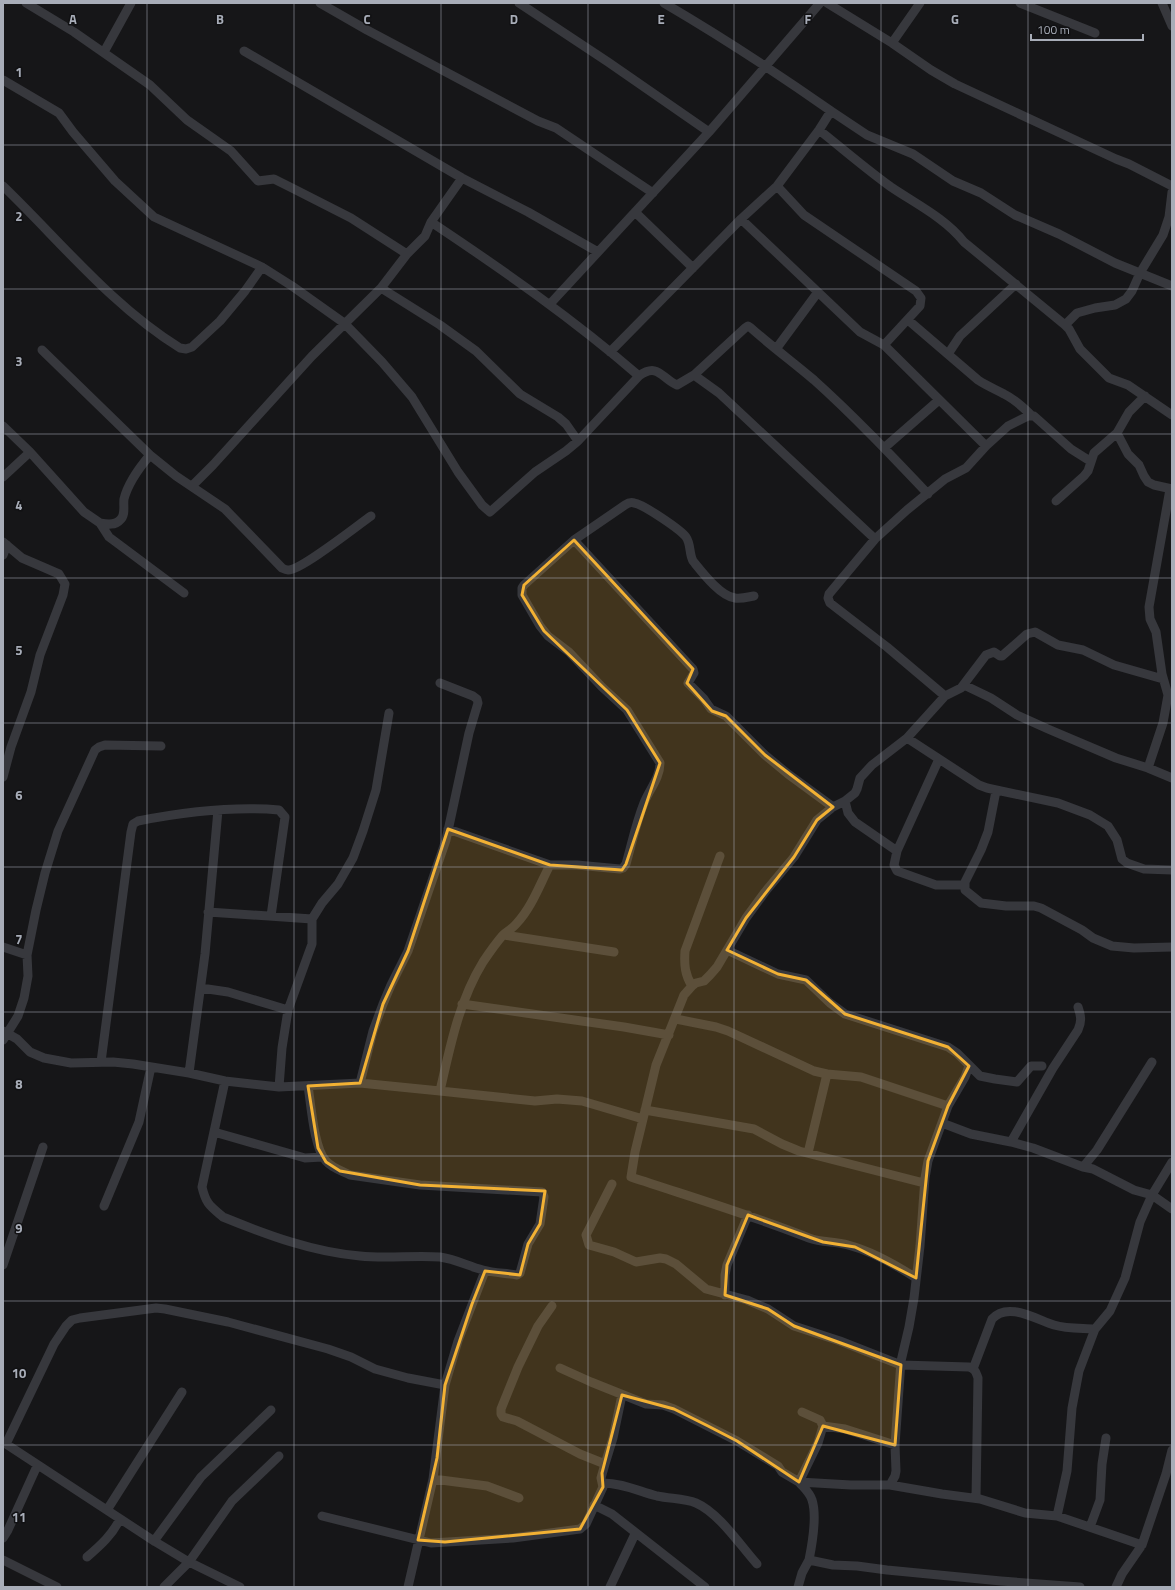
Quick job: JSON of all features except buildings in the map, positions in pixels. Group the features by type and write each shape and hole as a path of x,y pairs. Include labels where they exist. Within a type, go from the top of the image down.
{"street":[{"path":"26,3 104,52 150,85 187,120 231,151 258,181 274,179 294,188 350,218 407,254"},
{"path":"104,52 131,3"},
{"path":"320,3 367,30 538,121 556,128 653,193"},
{"path":"519,3 709,132"},
{"path":"664,3 712,31 766,66 867,135 913,154 953,181 981,193 1016,215 1059,234 1115,262 1172,286"},
{"path":"550,304 709,132 820,3"},
{"path":"827,3 892,43 930,70 955,84 1129,164 1172,186"},
{"path":"892,43 920,3"},
{"path":"1020,3 1095,33"},
{"path":"1162,3 1171,20"},
{"path":"244,51 462,178 528,212 598,252"},
{"path":"3,80 59,112 73,132 115,181 154,217 262,267 292,286 344,324 382,362 412,398 458,472 482,505 490,512 529,477 578,441 639,376 649,371 657,372 677,385 694,375 748,326 847,410 928,494"},
{"path":"610,352 741,219 777,186 819,130 831,111"},
{"path":"819,130 891,186 924,208 957,233 964,242 1066,325 1080,349 1110,378 1128,384 1171,412"},
{"path":"192,486 214,465 312,356 381,288 407,254 425,236 431,222 462,178"},
{"path":"3,186 57,242 142,323 180,348 186,349 192,347 216,325 245,291 262,267"},
{"path":"777,186 804,215 916,291 921,298 920,306 884,345"},
{"path":"1066,325 1077,313 1121,303 1132,291 1140,273 1163,235 1169,217 1172,192"},
{"path":"636,212 693,268"},
{"path":"741,219 860,332 884,345 986,446"},
{"path":"431,222 550,304 639,376"},
{"path":"948,354 960,336 997,300 1016,284"},
{"path":"381,288 440,325 476,351 520,394 566,424 578,441"},
{"path":"776,349 818,292"},
{"path":"908,320 978,380 1005,394 1021,405 1071,450 1090,461"},
{"path":"42,350 150,456 176,476 225,509 282,568 288,570 294,568 328,548 371,516"},
{"path":"694,375 719,393 875,539"},
{"path":"1056,501 1084,476 1088,470 1094,453 1117,433 1129,412 1145,396"},
{"path":"884,448 939,400"},
{"path":"945,696 887,647 830,603 828,598 832,590 875,539 945,479 966,468 986,446 1008,426 1031,415"},
{"path":"3,426 30,452 84,512 100,523 109,525 120,522 123,517 123,505 127,490 141,466 150,456"},
{"path":"1117,433 1128,454 1139,465 1148,482 1154,486 1171,489 1149,608 1150,619 1156,632 1163,679 1167,691 1167,700 1163,723 1148,768"},
{"path":"3,477 30,452"},
{"path":"448,829 550,865 577,865 620,869 626,864 644,802 656,778 660,763 628,710 602,687 569,652 544,631 522,595 522,588 524,585 574,540 625,505 635,503 657,515 684,535 688,543 692,561 720,591 734,598 754,596"},
{"path":"100,523 109,537 184,593"},
{"path":"574,540 693,669 694,673 688,683 704,699 711,709 726,716 788,774 833,807"},
{"path":"3,555 5,544 22,558 59,574 65,584 63,595 40,655 31,692 11,747 3,777"},
{"path":"916,1278 897,1266 855,1247 838,1242 823,1242 761,1219 631,1177 635,1152 656,1065 676,1019 684,995 692,986 696,983 704,981 710,975 746,918 794,857 817,820 833,807 845,801 855,793 860,778 872,765 907,738 945,696 964,685 986,655 994,652 1002,656 1027,634 1032,632 1038,633 1058,645 1083,650 1114,665 1163,679"},
{"path":"360,1083 380,1011 391,984 408,951 428,894 448,829 466,746 478,703 477,699 473,696 440,683"},
{"path":"964,685 990,698 1017,715 1048,729 1116,758 1148,768 1172,778"},
{"path":"279,1087 282,1048 288,1010 312,944 312,919 322,903 338,884 353,858 376,790 389,713"},
{"path":"907,738 980,785 996,791 1058,803 1090,815 1108,826 1117,840 1122,858 1127,863 1144,869 1172,870"},
{"path":"161,746 99,746 95,750 58,831 45,873 27,955 28,976 24,998 18,1016 4,1034 17,1039 30,1052 44,1058 71,1063 101,1062 151,1067 190,1073 225,1081 279,1087 360,1083 535,1101 557,1099 582,1100 644,1115 754,1129 782,1144 808,1153 924,1183"},
{"path":"939,759 897,850 894,865 897,871 936,885 964,886"},
{"path":"964,886 988,832 996,791"},
{"path":"845,801 848,813 855,822 897,850"},
{"path":"101,1062 133,824 138,821 157,817 218,810 253,808 279,810 285,817 271,916"},
{"path":"190,1073 201,988 218,810"},
{"path":"692,986 686,977 684,951 720,856"},
{"path":"440,1091 462,1004 482,963 504,935 517,924 526,912 550,865"},
{"path":"964,886 967,892 981,903 1006,906 1034,906 1041,908 1058,916 1103,943 1112,946 1134,948 1172,947"},
{"path":"208,912 312,919"},
{"path":"504,935 614,952"},
{"path":"3,947 27,955"},
{"path":"727,950 778,974 806,980 833,1006 845,1014 948,1047 957,1053 980,1076 1014,1082 1021,1080 1031,1066 1042,1066"},
{"path":"201,988 228,992 288,1010"},
{"path":"462,1004 624,1027 669,1035"},
{"path":"1011,1142 1052,1068 1081,1024 1081,1017 1078,1007"},
{"path":"676,1019 716,1026 814,1071 827,1074 861,1077 948,1106"},
{"path":"1083,1167 1097,1150 1152,1062"},
{"path":"890,1485 896,1471 895,1445 901,1365 912,1313 920,1246 924,1183 928,1161 948,1106 965,1077 969,1066"},
{"path":"104,1206 139,1122 151,1067"},
{"path":"808,1153 827,1074"},
{"path":"225,1081 202,1187 205,1200 223,1217 306,1247 333,1253 381,1258 428,1256 456,1260 485,1271 516,1275 520,1273 528,1244 540,1224 544,1197 542,1192 433,1186 350,1175 331,1166 322,1157 318,1148 308,1086"},
{"path":"942,1123 971,1134 1011,1142 1083,1167 1093,1169 1134,1190 1152,1195 1172,1208"},
{"path":"214,1132 305,1158 322,1157"},
{"path":"3,1265 43,1147"},
{"path":"1057,1516 1067,1471 1074,1390 1079,1371 1095,1329 1110,1311 1125,1278 1140,1222 1152,1195 1172,1162"},
{"path":"612,1184 586,1235 589,1245 614,1252 636,1262 660,1258 666,1259 676,1264 706,1289 747,1300 781,1317 794,1326 840,1341 901,1365 969,1367 973,1369 978,1378 976,1498"},
{"path":"725,1295 725,1275 727,1265 748,1215"},
{"path":"408,1587 433,1479 445,1385 458,1342 485,1271"},
{"path":"552,1306 538,1326 518,1367 501,1409 501,1414 503,1417 529,1427 580,1454 605,1464"},
{"path":"240,1587 189,1562 154,1541 37,1466 4,1443 54,1344 72,1320 156,1308 165,1309 228,1322 328,1349 351,1357 375,1369 408,1378 445,1385"},
{"path":"973,1369 992,1319 1001,1313 1014,1312 1029,1315 1055,1326 1095,1329"},
{"path":"560,1368 646,1404 663,1405 674,1409 737,1441 778,1466 782,1472 791,1479 799,1482 851,1485 890,1485 976,1498 1025,1514 1057,1516 1142,1545"},
{"path":"107,1510 182,1392"},
{"path":"322,1516 418,1540 438,1543 513,1538 580,1529 586,1524 603,1488 601,1478 613,1438 622,1395"},
{"path":"154,1541 201,1478 271,1410"},
{"path":"799,1482 818,1442 823,1426 820,1420 802,1412"},
{"path":"823,1426 845,1429 895,1445"},
{"path":"1090,1527 1100,1500 1102,1464 1106,1438"},
{"path":"1116,1587 1122,1574 1142,1545 1166,1474 1172,1450"},
{"path":"164,1587 189,1562 232,1501 279,1456"},
{"path":"3,1538 37,1466"},
{"path":"433,1479 487,1486 519,1498"},
{"path":"798,1587 802,1573 809,1560 814,1508 808,1493 799,1482"},
{"path":"603,1483 630,1487 657,1496 682,1499 696,1503 710,1510 757,1564"},
{"path":"594,1505 612,1514 635,1534 705,1587"},
{"path":"87,1557 110,1536 120,1518"},
{"path":"610,1587 635,1534"},
{"path":"3,1560 57,1587"},
{"path":"809,1560 833,1565 1080,1587"}],"highlighted area":[{"path":"574,540 693,669 687,683 712,711 726,716 765,755 833,807 817,820 794,857 746,918 727,950 778,974 806,980 845,1014 948,1047 969,1066 948,1106 928,1161 916,1278 855,1247 823,1242 748,1215 727,1265 725,1295 768,1309 794,1326 901,1365 895,1445 823,1426 799,1482 737,1441 674,1409 622,1395 602,1473 603,1487 580,1529 445,1542 418,1540 437,1458 445,1385 472,1304 485,1271 520,1275 528,1244 540,1224 545,1191 420,1185 340,1171 326,1162 318,1148 308,1086 360,1083 383,1004 408,951 448,829 550,865 622,870 626,864 660,763 627,710 544,631 522,595 524,585"}]}
